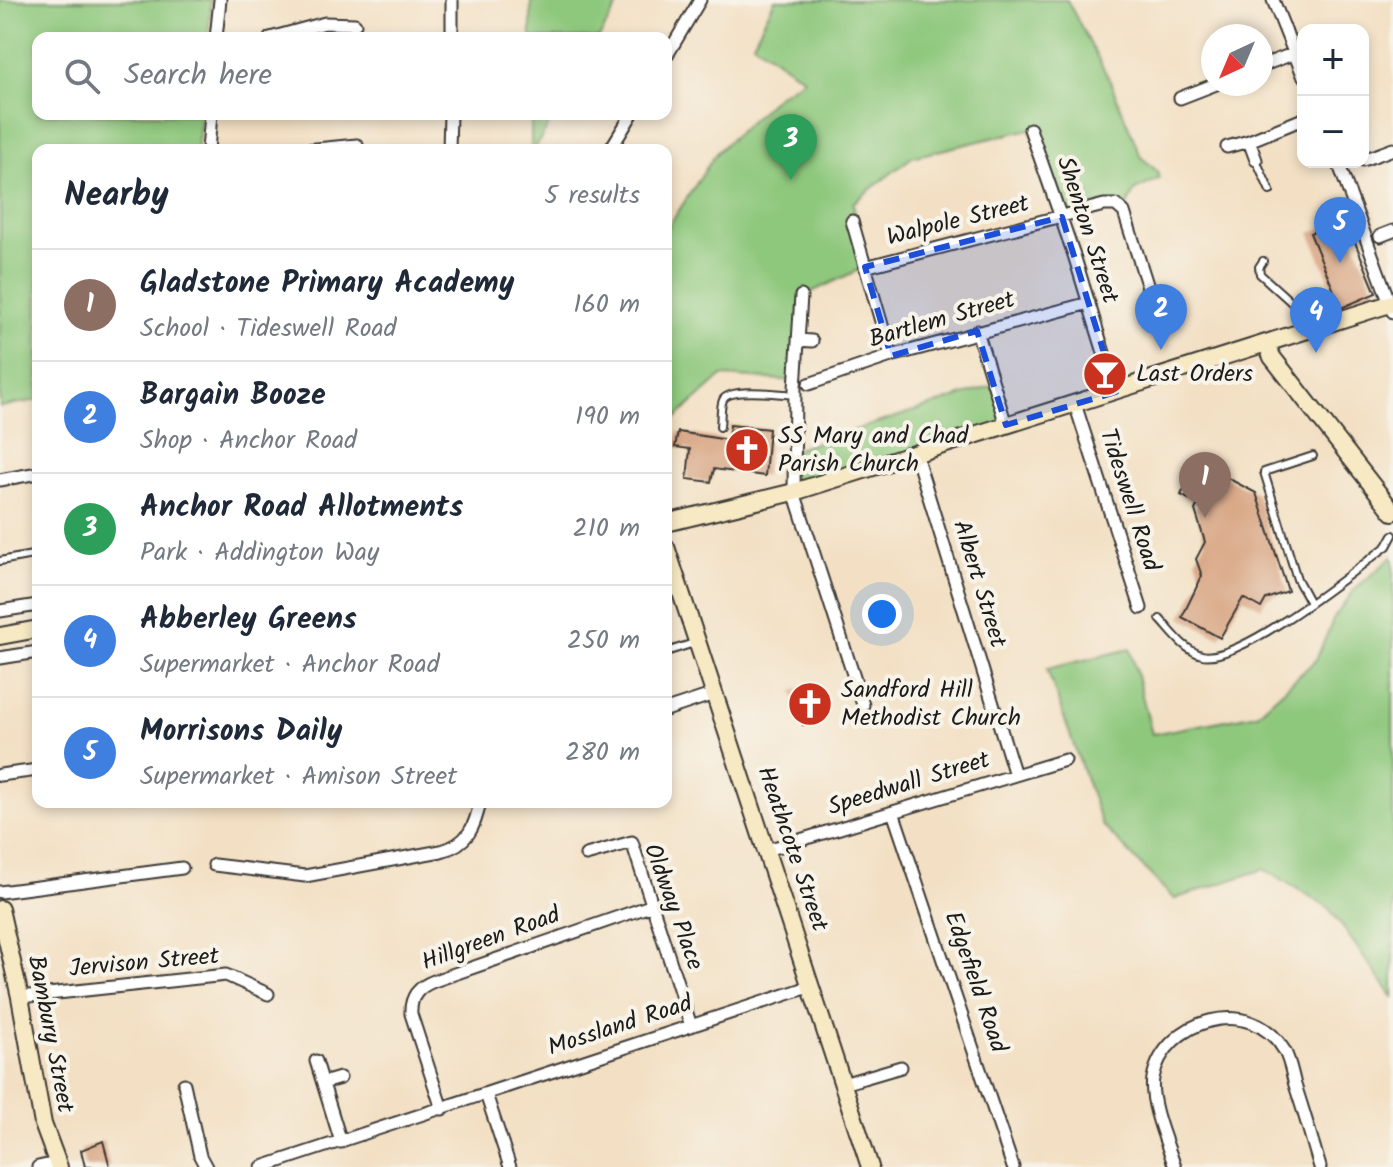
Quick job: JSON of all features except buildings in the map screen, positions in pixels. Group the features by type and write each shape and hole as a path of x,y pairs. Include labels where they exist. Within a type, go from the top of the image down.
{"street":[{"path":"217,32 220,0"},
{"path":"452,0 452,32"},
{"path":"672,47 700,0"},
{"path":"1273,0 1297,58"},
{"path":"292,32 325,23 355,24"},
{"path":"1273,61 1295,53"},
{"path":"1180,98 1201,90"},
{"path":"208,144 210,120"},
{"path":"449,144 450,120"},
{"path":"614,144 628,120"},
{"path":"1227,147 1297,121"},
{"name":"Shenton Street","path":"1030,129 1062,217 1116,392"},
{"path":"1249,141 1256,160"},
{"path":"1369,158 1393,149"},
{"path":"672,522 794,492 1392,306 1340,168"},
{"name":"Walpole Street","path":"865,267 1104,205 1116,205 1124,212 1151,297"},
{"path":"852,221 891,356"},
{"path":"1380,236 1393,231"},
{"path":"801,296 795,395 794,492 863,705"},
{"name":"Bartlem Street","path":"809,384 977,331 1089,303"},
{"path":"977,331 1006,425"},
{"path":"798,340 812,341"},
{"path":"1266,343 1272,357 1393,512"},
{"name":"Tideswell Road","path":"1075,404 1141,608"},
{"name":"Albert Street","path":"915,452 1015,775"},
{"path":"0,480 32,474"},
{"name":"Heathcote Street","path":"672,565 870,1167"},
{"path":"0,611 32,606"},
{"path":"0,636 32,630"},
{"path":"0,658 32,653"},
{"path":"672,708 714,694"},
{"name":"Speedwall Street","path":"767,850 1065,760"},
{"path":"0,775 32,771"},
{"path":"214,865 305,876 441,851 456,846 468,837 476,823 479,808"},
{"name":"Edgefield Road","path":"893,812 1013,1167"},
{"name":"Oldway Place","path":"586,855 632,842 691,1026"},
{"path":"0,892 182,868"},
{"name":"Hillgreen Road","path":"442,1109 411,1014 412,1001 418,990 434,981 653,905"},
{"name":"Bambury Street","path":"0,909 43,1124 58,1165"},
{"name":"Jervison Street","path":"20,997 226,975 268,994"},
{"name":"Mossland Road","path":"262,1167 812,986"},
{"path":"1175,1167 1152,1092 1156,1067 1168,1046 1186,1029 1222,1018 1258,1027 1285,1051 1320,1167"},
{"path":"316,1061 341,1142"},
{"path":"843,1084 901,1067"},
{"path":"323,1083 340,1078"},
{"path":"184,1084 200,1156 206,1167"},
{"path":"486,1094 510,1167"},
{"path":"38,1167 58,1165"}],"lane":[{"path":"1256,160 1270,191"},
{"path":"1263,261 1259,267 1260,274 1302,312 1307,331"},
{"path":"720,427 723,400 729,394 795,395"},
{"path":"1310,603 1297,579 1264,472 1313,456"},
{"path":"1160,619 1189,650 1204,656 1217,655 1266,632 1310,603 1387,546 1393,535"},
{"path":"0,561 32,555"},
{"path":"672,650 698,642"}],"highlighted area":[{"path":"1062,217 1116,392 1006,425 977,331 891,356 865,267"}],"green space":[{"path":"0,0 211,0 208,32 32,32 32,120 200,120 198,144 32,144 32,401 0,407"},
{"path":"531,0 621,0 602,32 531,32"},
{"path":"775,0 1067,0 1109,79 1141,157 1157,171 1159,179 1135,190 1124,212 1116,205 1062,217 1030,129 912,157 853,203 865,267 801,297 796,381 722,376 672,422 672,221 717,152 777,96 804,79 753,43"},
{"path":"531,120 552,120 538,144 531,144"},
{"path":"995,385 1006,425 794,492 790,451"},
{"path":"1392,557 1393,997 1328,907 1264,869 1174,899 1102,825 1047,669 1130,649 1152,734 1257,714 1316,660 1334,618 1355,589"}],"place":[{"name":"Anchor Road Allotments","path":"791,180"},
{"name":"Morrisons Daily","path":"1340,263"},
{"name":"Bargain Booze","path":"1161,350"},
{"name":"Abberley Greens","path":"1316,353"},
{"name":"Last Orders","path":"1105,374"},
{"name":"SS Mary and Chad Parish Church","path":"747,450"},
{"name":"Gladstone Primary Academy","path":"1205,518"},
{"name":"Sandford Hill Methodist Church","path":"810,704"}]}
